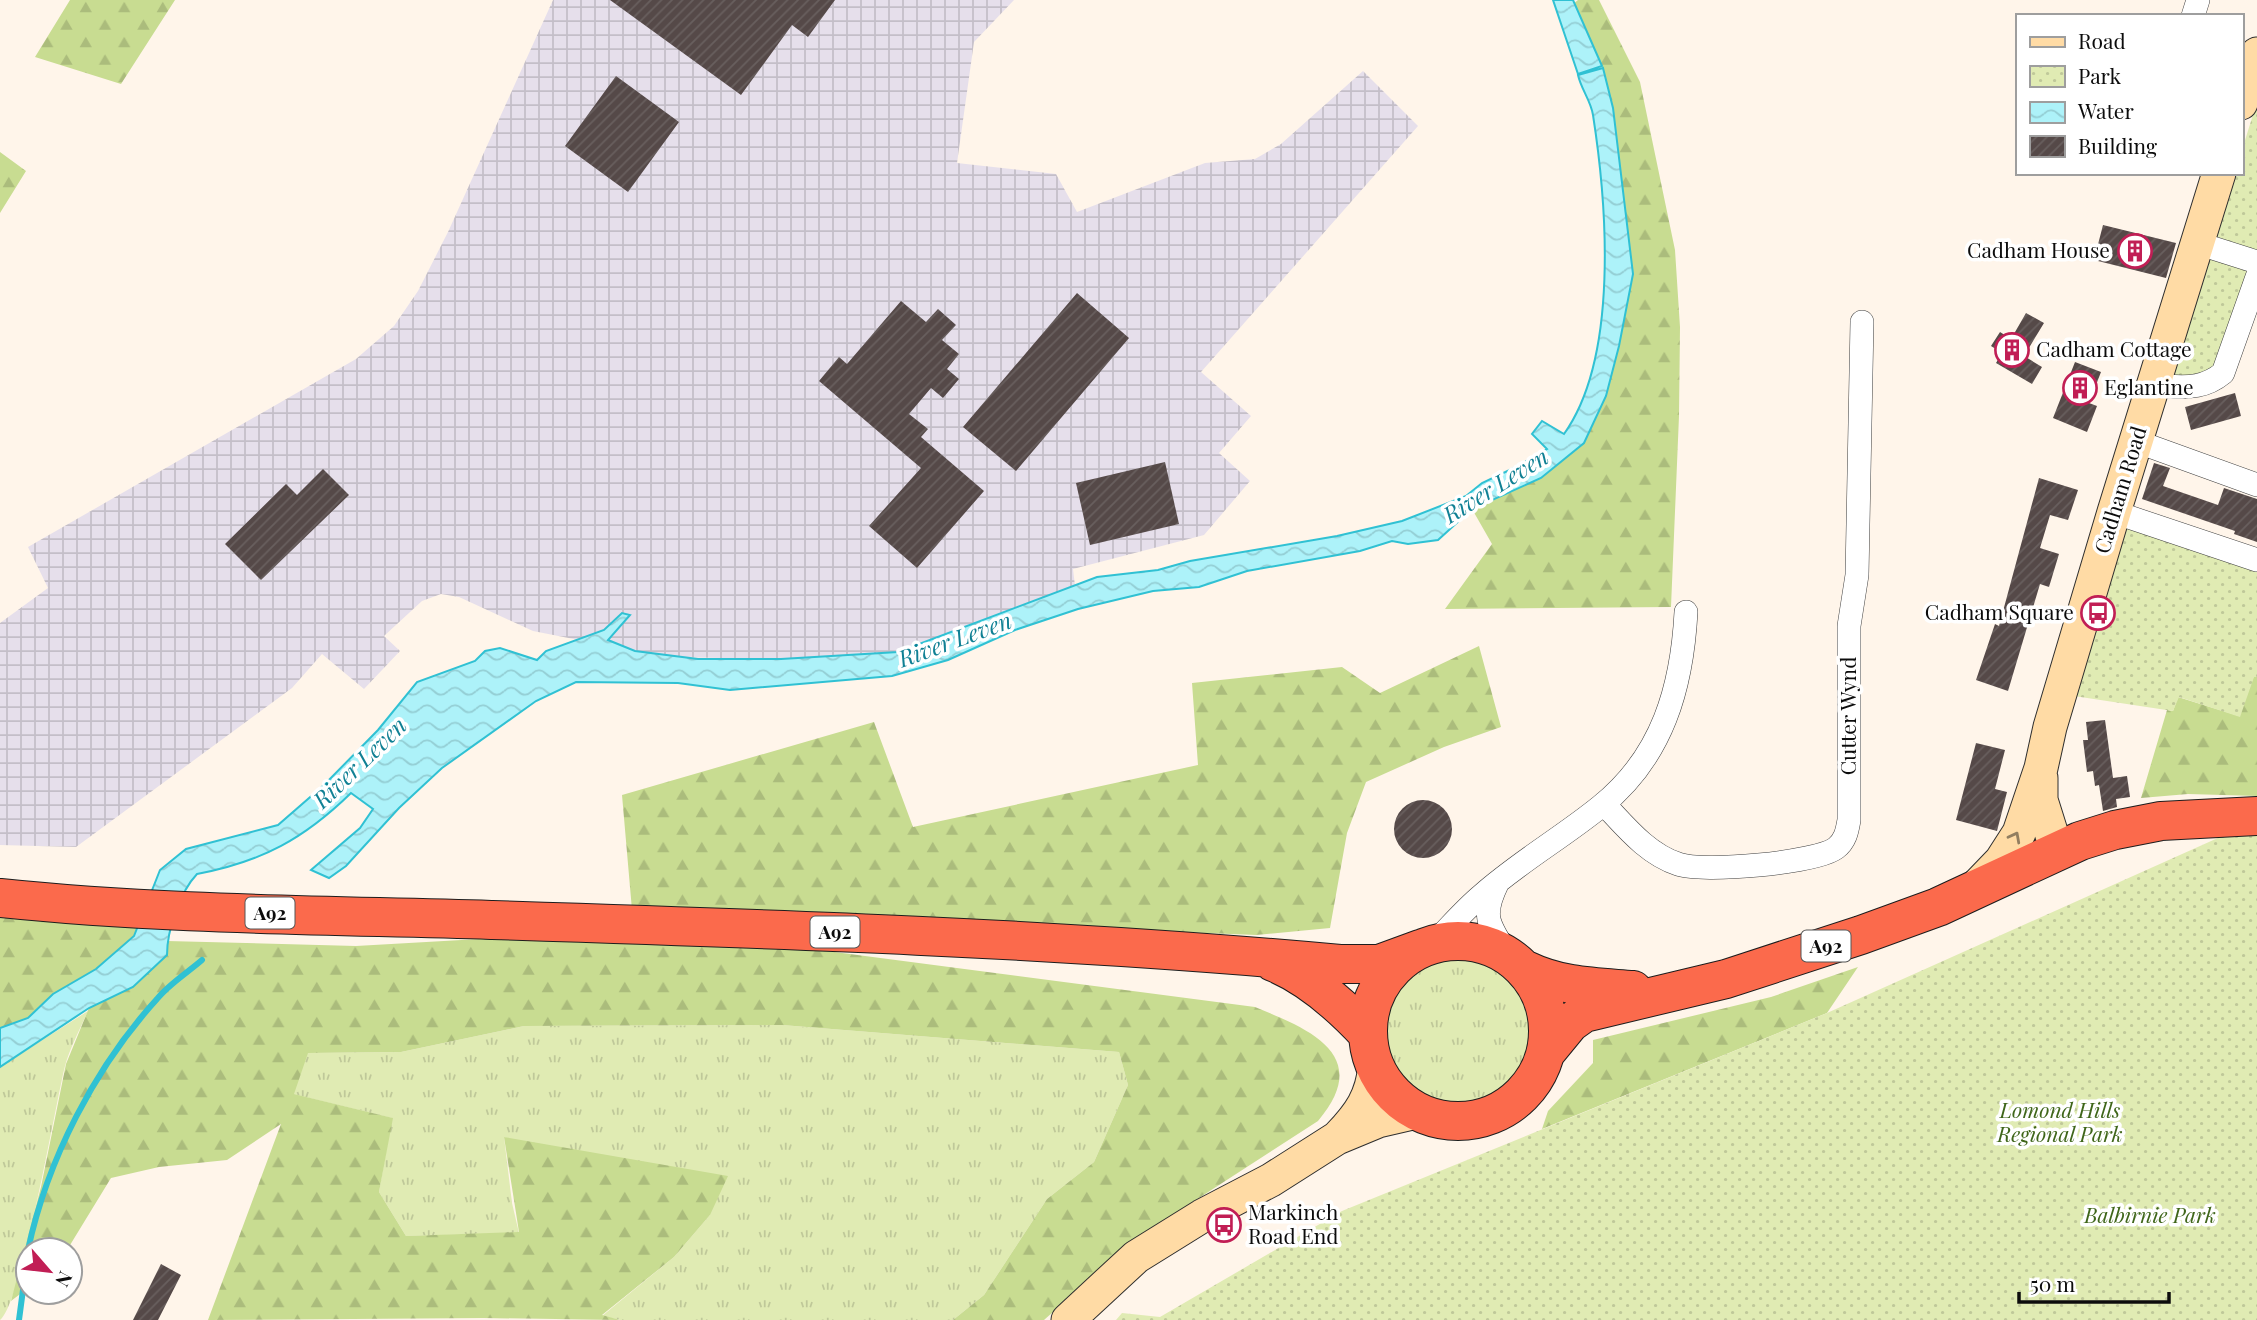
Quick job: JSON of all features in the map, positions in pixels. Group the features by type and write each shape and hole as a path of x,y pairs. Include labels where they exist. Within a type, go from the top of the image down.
{"highway":[{"name":"A92","path":"1547,1051 1570,1023 1584,1013 1726,979 1841,942 1938,908 2057,851 2115,830 2161,821 2257,816"},
{"name":"A92","path":"0,898 65,905 189,910 904,934 1340,964 1380,964 1427,947 1466,940 1488,945 1548,981 1577,986 1675,991"},
{"path":"1371,1050 1370,1008 1381,984 1398,963 1427,947"},
{"name":"A92","path":"1262,957 1294,970 1347,1011 1371,1050 1392,1093 1417,1112 1443,1121 1471,1121 1497,1113 1520,1098 1537,1076 1547,1051 1549,1029 1546,1008 1517,962"}],"street":[{"path":"2243,97 2257,54"},
{"name":"Cadham Road","path":"1973,890 2001,861 2019,833 2041,768 2050,727 2114,512 2218,175"},
{"path":"2197,243 2257,262"},
{"path":"2168,386 2198,386 2223,373 2257,277"},
{"name":"Cutter Wynd","path":"1604,804 1653,851 1677,864 1692,868 1717,869 1824,855 1843,842 1849,821 1849,626 1857,575 1862,322"},
{"path":"2152,447 2257,485"},
{"path":"2114,512 2257,560"},
{"path":"1427,947 1499,881 1604,804 1657,738 1671,710 1685,612"},
{"name":"Cadham Road","path":"2041,768 2041,800 2057,851"},
{"path":"1499,881 1487,913 1489,925 1517,962"},
{"path":"1337,1138 1367,1103 1373,1087 1371,1050"},
{"path":"1068,1320 1136,1257 1202,1216 1271,1180 1337,1138 1378,1121 1417,1112"}],"shaded area":[{"path":"553,0 1014,0 974,42 957,163 1056,174 1077,212 1205,163 1255,159 1281,144 1363,71 1418,126 1201,372 1251,416 1219,453 1250,481 1204,535 1073,569 1075,586 898,652 850,656 781,659 665,657 533,631 459,597 441,594 422,601 384,636 400,651 364,689 322,654 292,688 76,847 0,845 0,623 48,588 28,547 356,359 394,326 418,291 448,232"}],"green space":[{"path":"70,0 175,0 121,84 35,57"},
{"path":"1578,0 1599,0 1640,82 1675,250 1680,327 1671,607 1445,609 1492,544 1472,509 1541,478 1584,443 1633,274 1613,108 1602,66 1573,4"},
{"path":"2257,102 2257,277 2228,366 2167,386 2234,175 2243,175 2243,147"},
{"path":"0,152 26,171 0,213"},
{"path":"2123,526 2257,571 2257,677 2254,677 2240,717 2179,697 2173,711 2074,696"},
{"path":"1479,646 1501,727 1444,747 1366,782 1347,833 1330,928 1256,935 632,910 622,795 874,722 913,827 1198,765 1192,683 1342,667 1380,693"},
{"path":"2254,676 2257,677 2257,796 2188,794 2141,798 2167,710 2173,711 2178,697 2239,716"},
{"name":"Lomond Hills Regional Park","path":"2229,833 2257,834 2257,1320 1116,1320 1122,1313 1160,1317 1342,1211 1827,1013"},
{"path":"0,898 189,910 134,936 96,969 53,994 28,1018 0,1028"},
{"path":"479,939 781,945 1255,1007 1313,1035 1328,1048 1337,1062 1339,1078 1334,1098 1318,1121 1134,1240 1044,1320 953,1320 984,1295 1047,1199 1094,1162 1128,1085 1119,1052 782,1025 524,1026 401,1052 308,1053 294,1094 393,1118 379,1192 406,1236 519,1232 504,1137 728,1176 710,1215 674,1257 602,1315 620,1320 208,1320 281,1124 227,1160 159,1167 111,1178 76,1236 28,1236 66,1064 89,1008 135,982 167,941 356,946"},
{"path":"1461,958 1489,963 1514,979 1530,1004 1535,1032 1530,1060 1514,1085 1489,1101 1461,1106 1433,1101 1408,1085 1392,1060 1387,1032 1392,1004 1408,979 1433,963"},
{"path":"1858,967 1827,1013 1542,1129 1548,1111 1593,1063 1593,1040 1771,997"},
{"path":"88,1011 65,1066 30,1236 14,1236 14,1291 0,1320 0,1067"},
{"path":"782,1025 1119,1052 1128,1085 1094,1162 1047,1199 984,1295 953,1320 620,1320 602,1316 674,1257 710,1215 504,1137 512,1203 519,1233 406,1236 379,1192 392,1118 293,1094 307,1053 401,1052 524,1026"}],"water":[{"path":"1553,0 1573,0 1602,66 1578,74"},
{"name":"River Leven","path":"1603,68 1613,108 1633,274 1606,396 1584,443 1541,478 1472,509 1438,540 1408,544 1392,541 1360,551 1247,571 1199,587 1153,591 1078,609 1015,630 948,660 892,676 730,690 678,683 576,682 536,701 442,768 399,808 346,866 329,878 311,870 360,828 373,809 351,793 317,823 281,846 242,863 197,874 185,891 176,912 169,934 167,955 133,987 89,1008 0,1067 0,1028 28,1018 53,994 96,969 134,936 160,870 186,849 278,825 324,785 378,730 417,682 475,661 485,651 500,648 537,660 546,651 604,630 622,613 630,615 608,640 635,651 698,659 781,659 898,652 1097,577 1158,570 1190,561 1337,536 1402,521 1466,496 1482,483 1547,449 1532,434 1542,421 1564,434 1582,402 1594,364 1601,323 1604,279 1602,192 1593,115 1578,75"}],"building":[{"path":"610,0 835,0 808,37 792,25 741,95"},
{"path":"616,76 679,122 628,192 565,146"},
{"name":"Cadham House","path":"2103,225 2176,243 2166,278 2094,260"},
{"path":"1077,293 1129,338 1016,471 963,427"},
{"path":"901,301 926,322 938,309 956,325 942,340 959,354 947,369 959,379 943,398 931,388 909,414 928,429 921,437 984,491 917,568 869,526 921,468 819,381 839,357 847,364"},
{"name":"Cadham Cottage","path":"2026,313 2044,323 2024,356 2042,367 2032,384 1996,363 2002,353 1991,346 2000,332 2011,339"},
{"name":"Eglantine","path":"2075,362 2101,372 2089,403 2097,406 2087,432 2053,418"},
{"path":"2235,393 2241,416 2191,430 2185,407"},
{"path":"1165,462 1179,524 1090,545 1076,483"},
{"path":"2154,463 2170,468 2163,486 2218,505 2224,488 2257,499 2257,542 2234,534 2235,531 2142,499"},
{"path":"323,469 349,495 261,580 225,544 286,484 297,495"},
{"path":"2039,478 2078,490 2068,520 2050,515 2040,548 2059,554 2049,587 2040,584 2008,691 1976,680 1995,624 1999,626"},
{"path":"2105,720 2113,778 2127,776 2130,797 2116,799 2117,807 2103,811 2099,785 2095,786 2093,771 2087,772 2083,740 2088,740 2086,722"},
{"path":"1976,743 2005,750 1995,789 2007,792 1997,831 1956,820"},
{"path":"1417,800 1429,800 1444,808 1452,823 1452,835 1444,850 1429,858 1417,858 1402,850 1394,835 1394,823 1402,808"},
{"path":"161,1264 181,1275 158,1320 133,1320"}],"waterway":[{"path":"31,1236 47,1182 61,1149 76,1116 113,1054 157,999 202,960"},
{"path":"19,1320 21,1306"}],"place":[{"name":"Cadham House","path":"2135,251"},
{"name":"Cadham Cottage","path":"2012,350"},
{"name":"Eglantine","path":"2080,388"},
{"name":"Cadham Square","path":"2098,613"},
{"name":"Markinch Road End","path":"1224,1225"}],"park label":[{"name":"Balbirnie Park","path":"2150,1216"}]}
